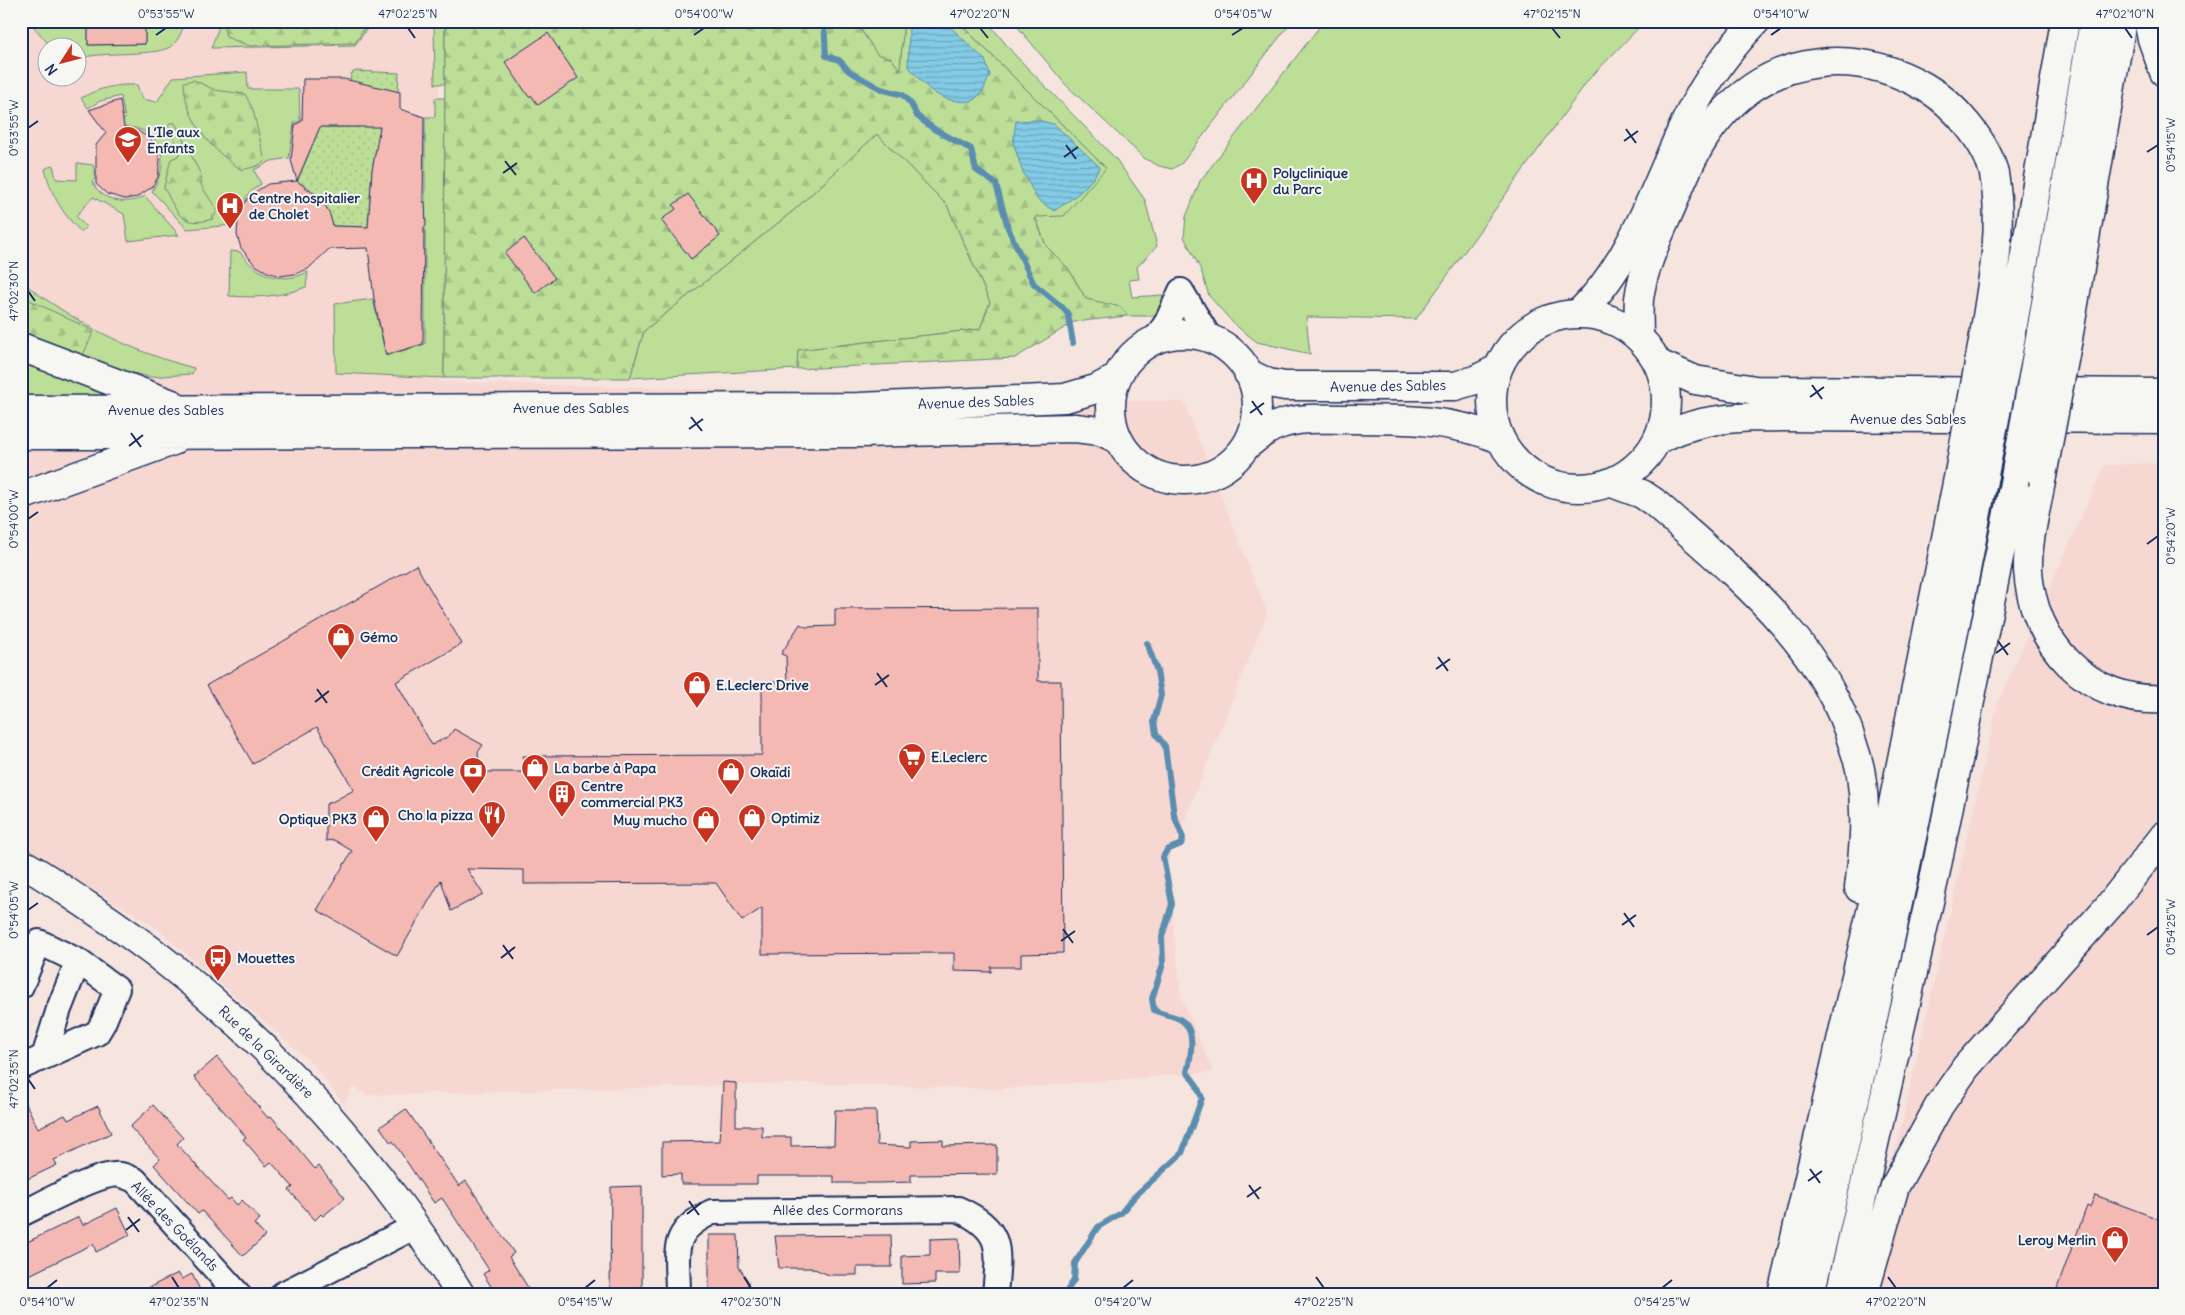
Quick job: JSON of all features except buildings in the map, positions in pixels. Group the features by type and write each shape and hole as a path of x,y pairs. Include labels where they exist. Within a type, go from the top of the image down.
{"main road":[{"path":"1580,312 1595,295 1626,250 1680,133 1717,67 1756,21"},
{"path":"1782,1294 1971,474 2011,336 2065,21"},
{"path":"1840,1294 1934,880 2014,483 2094,21"},
{"path":"2122,21 2068,339 2042,476 2028,569 2031,597 2049,640 2074,670 2104,689 2145,701 2164,699"},
{"path":"2148,21 2152,39 2164,72"},
{"path":"1639,337 1639,300 1642,284 1691,160 1707,133 1732,103 1759,84 1796,67 1838,61 1885,68 1908,77 1932,90 1952,106 1971,129 1993,172 1997,205 1998,248 1984,336 1971,474 1950,654 1900,902 1810,1294"},
{"path":"1580,312 1602,316 1615,321 1639,337 1659,364 1666,389 1665,416 1657,440 1645,458 1630,472 1612,483 1586,488 1560,486 1536,477 1515,461 1500,439 1493,416 1492,392 1497,369 1507,350 1527,330 1539,322 1558,315 1580,312"},
{"path":"1246,446 1254,428 1257,409 1255,390 1248,373 1232,353 1210,339 1182,334 1155,340 1139,349 1126,362 1112,392 1111,408 1118,439 1128,454 1141,466 1156,475 1184,480 1206,476 1226,467 1246,446 1270,428 1283,423 1316,419 1416,419 1470,428 1500,439"},
{"path":"21,347 189,422"},
{"name":"Avenue des Sables","path":"1659,364 1695,380 1754,390 2164,393"},
{"name":"Avenue des Sables","path":"1248,373 1268,383 1285,386 1455,386 1474,380 1497,369"},
{"name":"Avenue des Sables","path":"21,436 189,422 849,407 1065,398 1096,389 1117,378"},
{"name":"Avenue des Sables","path":"21,410 189,422 850,433 1075,428 1100,431 1118,439"},
{"name":"Avenue des Sables","path":"1657,440 1680,428 1700,422 1754,417 2164,419"},
{"path":"21,496 189,422"},
{"path":"1612,483 1642,494 1654,502 1772,609 1822,675 1846,723 1861,773 1866,836 1858,902 1842,990 1846,1020"},
{"path":"1864,1294 1895,1186 1939,1106 1966,1067 2110,906 2164,836"},
{"name":"Rue de la Girardière","path":"21,863 132,935 240,1024 315,1098 357,1149 414,1226 460,1294"}],"street":[{"path":"1155,340 1167,322 1181,291 1210,339"},
{"path":"21,986 39,942 78,961 117,989 103,1023 96,1033 21,1067"},
{"path":"44,1057 59,1009 78,961"},
{"name":"Allée des Goélands","path":"21,1214 94,1180 108,1175 120,1174 135,1180 238,1294"},
{"name":"Allée des Cormorans","path":"678,1294 678,1242 688,1225 712,1212 958,1209 978,1218 994,1235 998,1254 996,1294"},
{"path":"282,1294 322,1285 414,1226"}],"shaded area":[{"name":"Centre commercial PK3","path":"21,21 439,21 439,382 1184,402 1267,613 1166,866 1181,997 1213,1072 1001,1089 814,1083 368,1095 353,1086 344,1104 312,1063 153,925 21,848"},
{"path":"2164,463 2164,1294 1863,1294 1998,702 2105,465"}],"green space":[{"path":"29,21 88,21 88,38 43,38"},
{"path":"145,21 185,21 177,40 166,49 142,53 88,56 88,45 145,44"},
{"path":"221,21 373,21 355,45 211,48"},
{"path":"223,21 255,21 263,26 290,21 370,21 355,43 250,46 226,37"},
{"path":"434,21 445,21 445,84 435,84"},
{"path":"445,21 866,21 861,30 877,54 891,58 900,70 904,21 957,21 1106,168 1064,216 1035,217 1046,246 1068,268 1086,299 1121,307 1127,316 1074,322 1015,358 797,369 798,350 980,329 990,302 947,205 877,134 794,210 644,331 630,378 444,378"},
{"path":"866,21 904,21 900,70 891,58 877,55 861,30"},
{"path":"957,21 987,21 1013,53 1116,159 1145,200 1157,246 1137,267 1139,279 1129,280 1132,297 1163,295 1160,308 1155,316 1127,316 1120,307 1086,299 1068,268 1046,246 1035,216 1106,168"},
{"path":"1013,21 1292,21 1182,163 1172,169 1159,166 1144,158 1065,84"},
{"path":"1324,21 1645,21 1589,79 1416,319 1306,317 1310,354 1257,342 1234,324 1209,296 1201,270 1184,237 1186,217 1200,181"},
{"path":"355,71 399,73 398,92 350,84 351,74"},
{"path":"247,72 248,89 299,89 300,121 294,123 289,158 271,161 254,170 261,184 250,192 243,202 234,225 187,229 152,191 161,168 162,157 159,147 153,138 145,132 134,128 120,127 119,123 125,119 121,96 100,101 88,108 81,98 108,87 137,85 142,99 157,102 173,77"},
{"path":"194,80 215,90 245,94 253,110 265,161 257,166 242,170 210,144 195,122 189,109 184,82"},
{"path":"435,98 445,98 444,378 336,373 335,304 373,299 386,356 425,344 425,117 435,117"},
{"path":"383,117 372,170 368,227 332,226 321,199 311,189 297,182 320,127 359,127"},
{"path":"175,123 200,173 202,187 217,210 213,219 202,221 187,220 177,211 164,187 171,159 178,156 180,151 168,125"},
{"path":"877,134 947,205 990,302 980,329 798,350 797,369 630,378 644,331 794,210"},
{"path":"77,163 93,165 97,178 92,181 96,188 108,198 130,201 145,196 179,235 128,241 124,214 93,197 76,216 86,227 81,232 58,203 50,187 45,169 53,165 56,179 77,180"},
{"path":"230,251 240,252 254,267 270,276 288,278 308,272 306,287 268,296 229,296"},
{"path":"21,281 40,296 103,334 148,353 194,368 192,374 149,377 122,370 21,335"},
{"path":"21,296 94,331 82,357 21,336"},
{"path":"21,358 113,391 112,397 21,397"}],"water":[{"path":"912,21 944,21 985,60 990,75 983,91 973,101 943,98 922,82 908,66 909,28"},
{"path":"1037,120 1054,124 1100,167 1086,186 1054,211 1037,199 1022,170 1013,142 1016,121"}],"waterway":[{"path":"824,21 826,56 839,60 849,71 881,89 903,95 911,104 917,116 934,129 971,149 976,170 996,184 1008,228 1034,284 1068,314 1073,343"},
{"path":"1065,1294 1074,1280 1075,1263 1098,1227 1121,1213 1134,1197 1182,1153 1202,1098 1196,1084 1187,1072 1191,1050 1188,1028 1184,1022 1177,1018 1154,1010 1152,999 1163,964 1162,937 1172,904 1163,857 1167,850 1181,844 1183,838 1174,815 1165,746 1156,734 1154,721 1161,695 1157,671 1147,643"}],"place":[{"name":"L’Ile aux Enfants","path":"128,164"},
{"name":"Polyclinique du Parc","path":"1254,205"},
{"name":"Centre hospitalier de Cholet","path":"230,230"},
{"name":"Gémo","path":"341,661"},
{"name":"E.Leclerc Drive","path":"697,709"},
{"name":"E.Leclerc","path":"912,781"},
{"name":"La barbe à Papa","path":"535,792"},
{"name":"Crédit Agricole","path":"473,795"},
{"name":"Okaïdi","path":"731,796"},
{"name":"Centre commercial PK3","path":"562,818"},
{"name":"Cho la pizza","path":"492,839"},
{"name":"Optimiz","path":"752,842"},
{"name":"Optique PK3","path":"376,843"},
{"name":"Muy mucho","path":"706,844"},
{"name":"Mouettes","path":"218,982"},
{"name":"Leroy Merlin","path":"2115,1264"}]}
